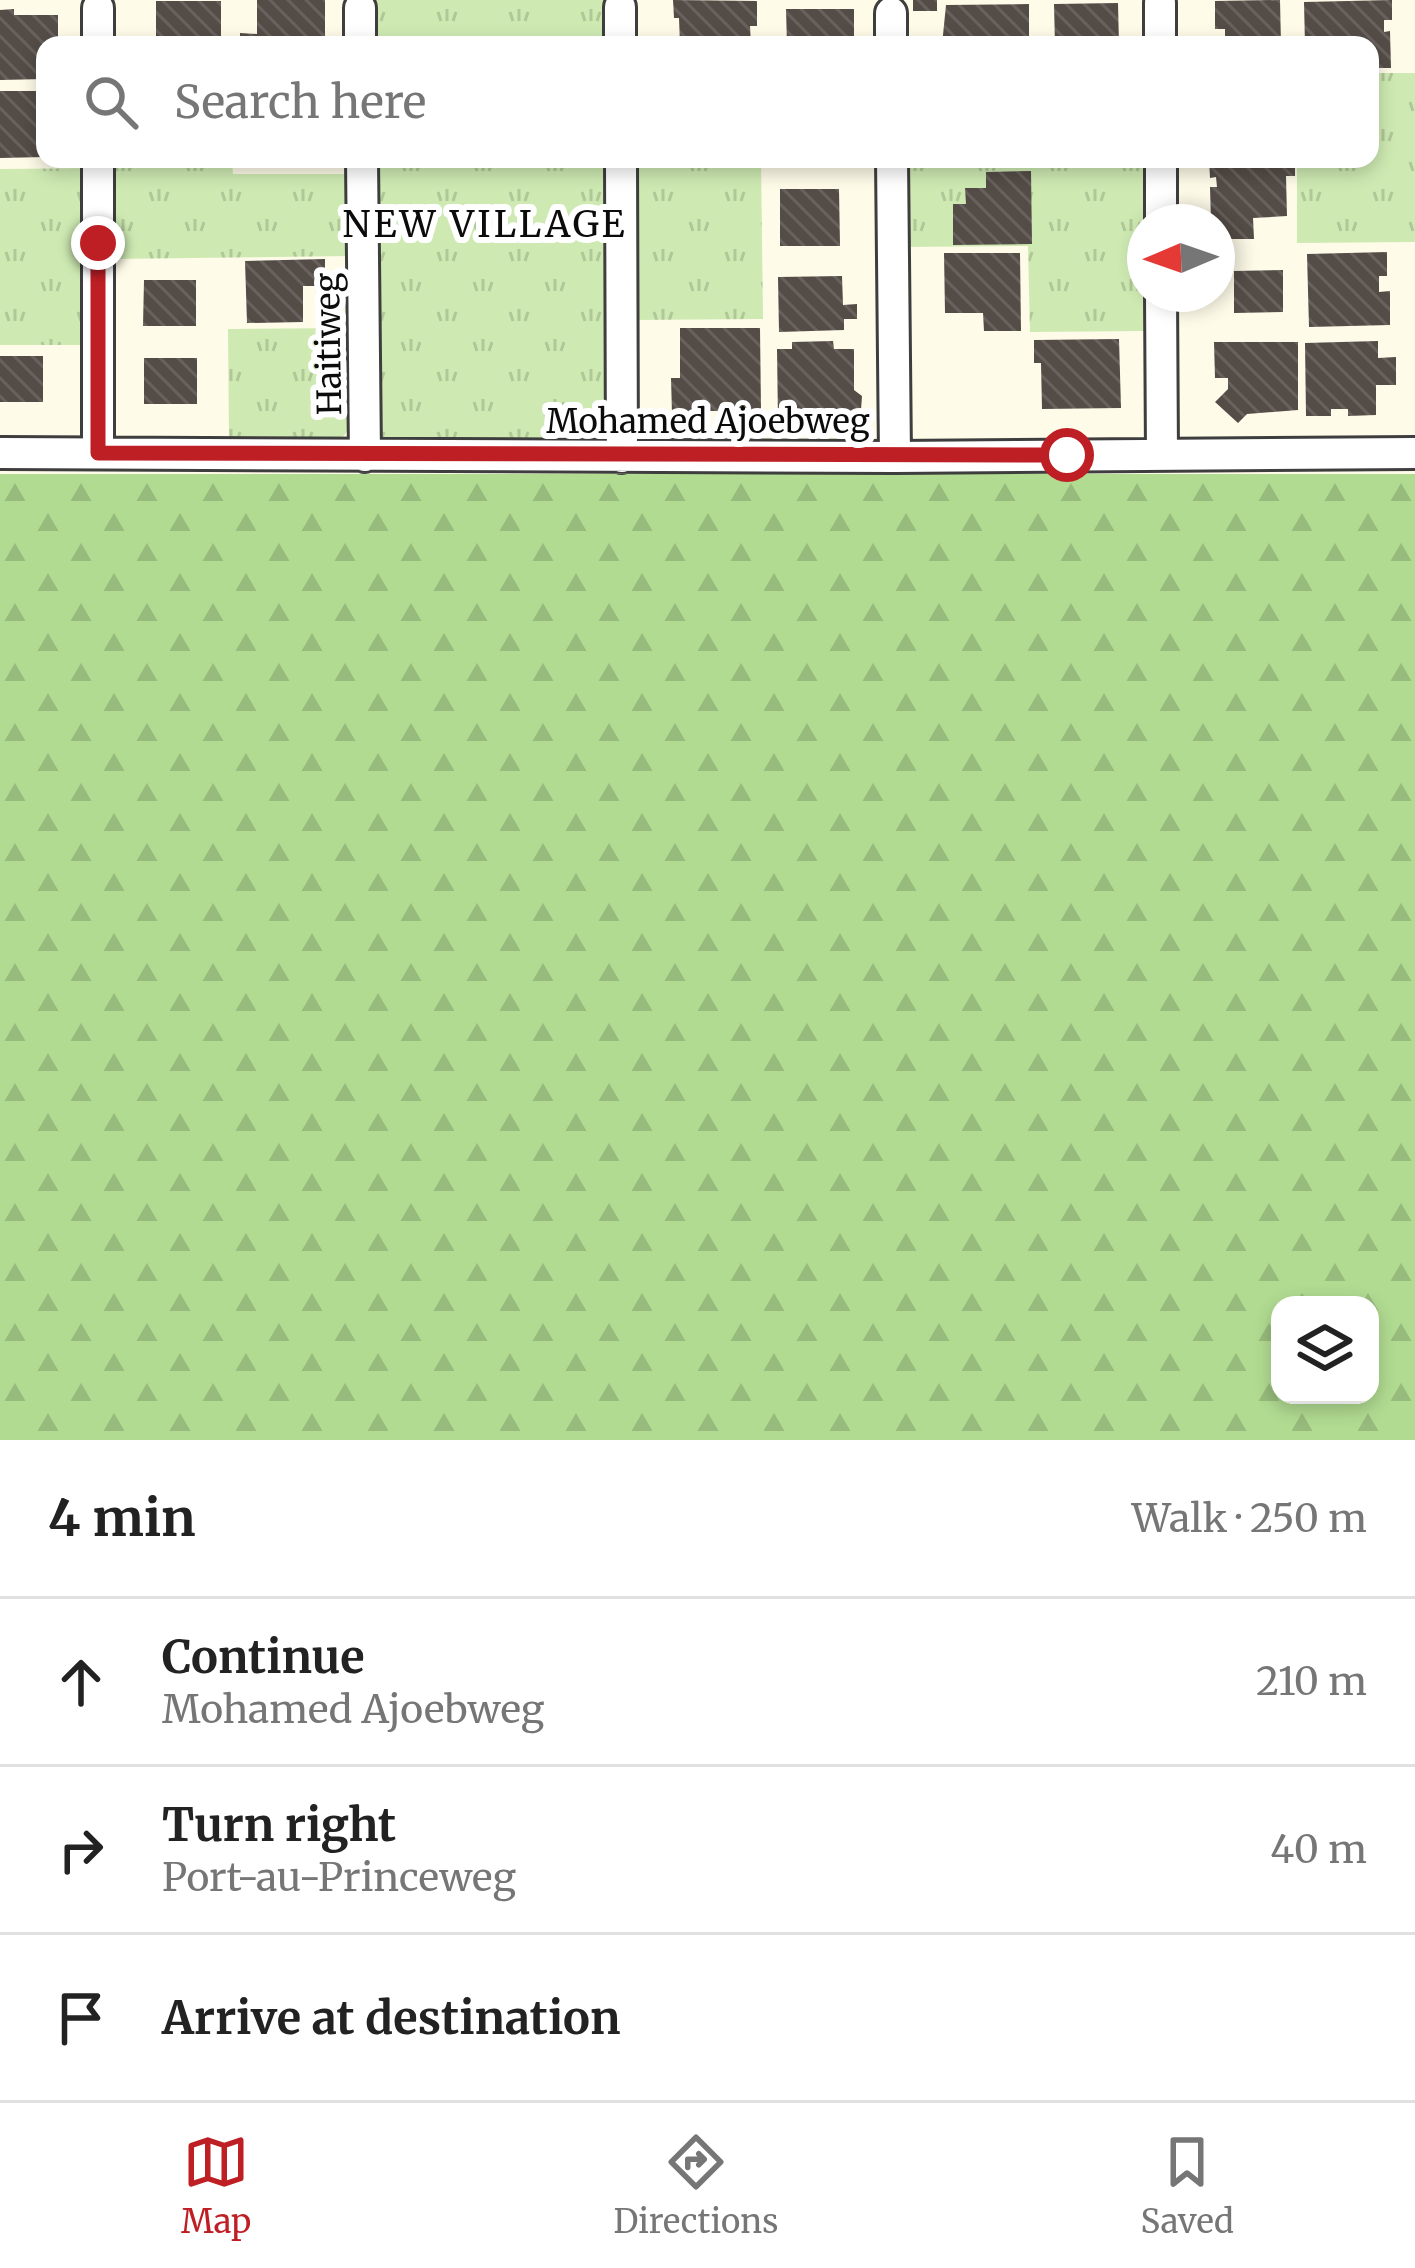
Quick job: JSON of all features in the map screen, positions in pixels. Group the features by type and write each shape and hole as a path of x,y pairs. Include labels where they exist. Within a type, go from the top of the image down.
{"street":[{"path":"1160,3 1160,36"},
{"path":"620,7 620,36"},
{"path":"98,8 98,36"},
{"path":"360,8 360,36"},
{"path":"891,13 891,36"},
{"path":"98,168 98,453"},
{"name":"Haitiweg","path":"362,168 365,455"},
{"path":"621,168 622,457"},
{"path":"892,168 895,457"},
{"path":"1161,168 1161,204"},
{"path":"1161,312 1162,455"},
{"name":"Mohamed Ajoebweg","path":"0,453 622,457 1415,453"}],"green space":[{"path":"371,0 613,0 613,36 372,36"},
{"path":"1379,73 1415,73 1415,242 1297,243 1297,168 1379,168"},
{"path":"94,168 94,345 0,345 0,169"},
{"path":"110,168 348,174 350,256 111,259"},
{"path":"372,168 614,168 615,434 606,442 381,446 374,435"},
{"path":"629,168 761,168 763,319 630,320"},
{"path":"903,168 1147,168 1146,204 1127,204 1127,312 1148,312 1149,331 1030,332 1028,246 904,247"},
{"path":"351,328 352,424 344,436 229,440 228,329"},
{"path":"0,474 1415,474 1415,1440 0,1440"}],"building":[{"path":"257,0 325,0 325,36 240,36 257,34"},
{"path":"673,0 757,1 757,26 750,26 751,36 680,36 679,18 674,18"},
{"path":"913,0 937,0 937,11 913,11"},
{"path":"1280,0 1281,36 1225,36 1225,29 1215,29 1215,1"},
{"path":"1392,0 1392,20 1384,20 1384,32 1390,31 1391,68 1379,68 1379,36 1305,36 1304,2"},
{"path":"156,1 221,1 221,36 156,36"},
{"path":"1118,3 1119,36 1055,36 1054,4"},
{"path":"1029,4 1029,36 943,36 946,5"},
{"path":"14,9 14,15 58,15 58,36 36,36 36,79 0,80 0,10"},
{"path":"786,9 854,9 854,36 787,36"},
{"path":"0,91 36,91 36,157 0,158"},
{"path":"1209,168 1295,168 1295,176 1286,176 1287,216 1253,218 1254,239 1235,239 1235,204 1210,204 1210,187 1217,187 1216,177 1210,178"},
{"path":"1031,171 1032,244 953,245 953,204 966,204 965,188 986,188 986,172"},
{"path":"780,189 839,189 840,246 780,246"},
{"path":"1387,252 1387,276 1379,276 1379,292 1390,291 1390,325 1309,327 1307,254"},
{"path":"944,253 1020,253 1021,331 984,331 983,313 945,313"},
{"path":"325,259 325,286 303,286 303,322 247,323 245,261"},
{"path":"1283,270 1283,312 1234,313 1235,271"},
{"path":"842,276 843,305 857,304 857,319 844,319 844,330 779,332 778,277"},
{"path":"144,280 196,280 196,326 143,326"},
{"path":"680,328 760,328 761,411 708,411 708,421 683,421 683,414 672,414 671,378 680,378"},
{"path":"1119,339 1121,408 1042,409 1041,363 1034,363 1034,340"},
{"path":"833,341 834,349 854,349 854,390 862,396 861,410 851,416 811,417 811,422 778,422 777,349 792,349 792,342"},
{"path":"1378,341 1378,358 1396,357 1396,385 1376,385 1376,415 1348,416 1348,409 1331,409 1331,416 1306,416 1305,343"},
{"path":"1214,342 1298,342 1298,410 1247,414 1238,423 1215,402 1228,389 1228,378 1215,378"},
{"path":"0,356 43,356 43,402 0,402"},
{"path":"144,358 197,358 197,404 144,404"}],"district":[{"name":"NEW VILLAGE","path":"485,224"}],"route":[{"path":"98,243 98,453 1067,455"}]}
